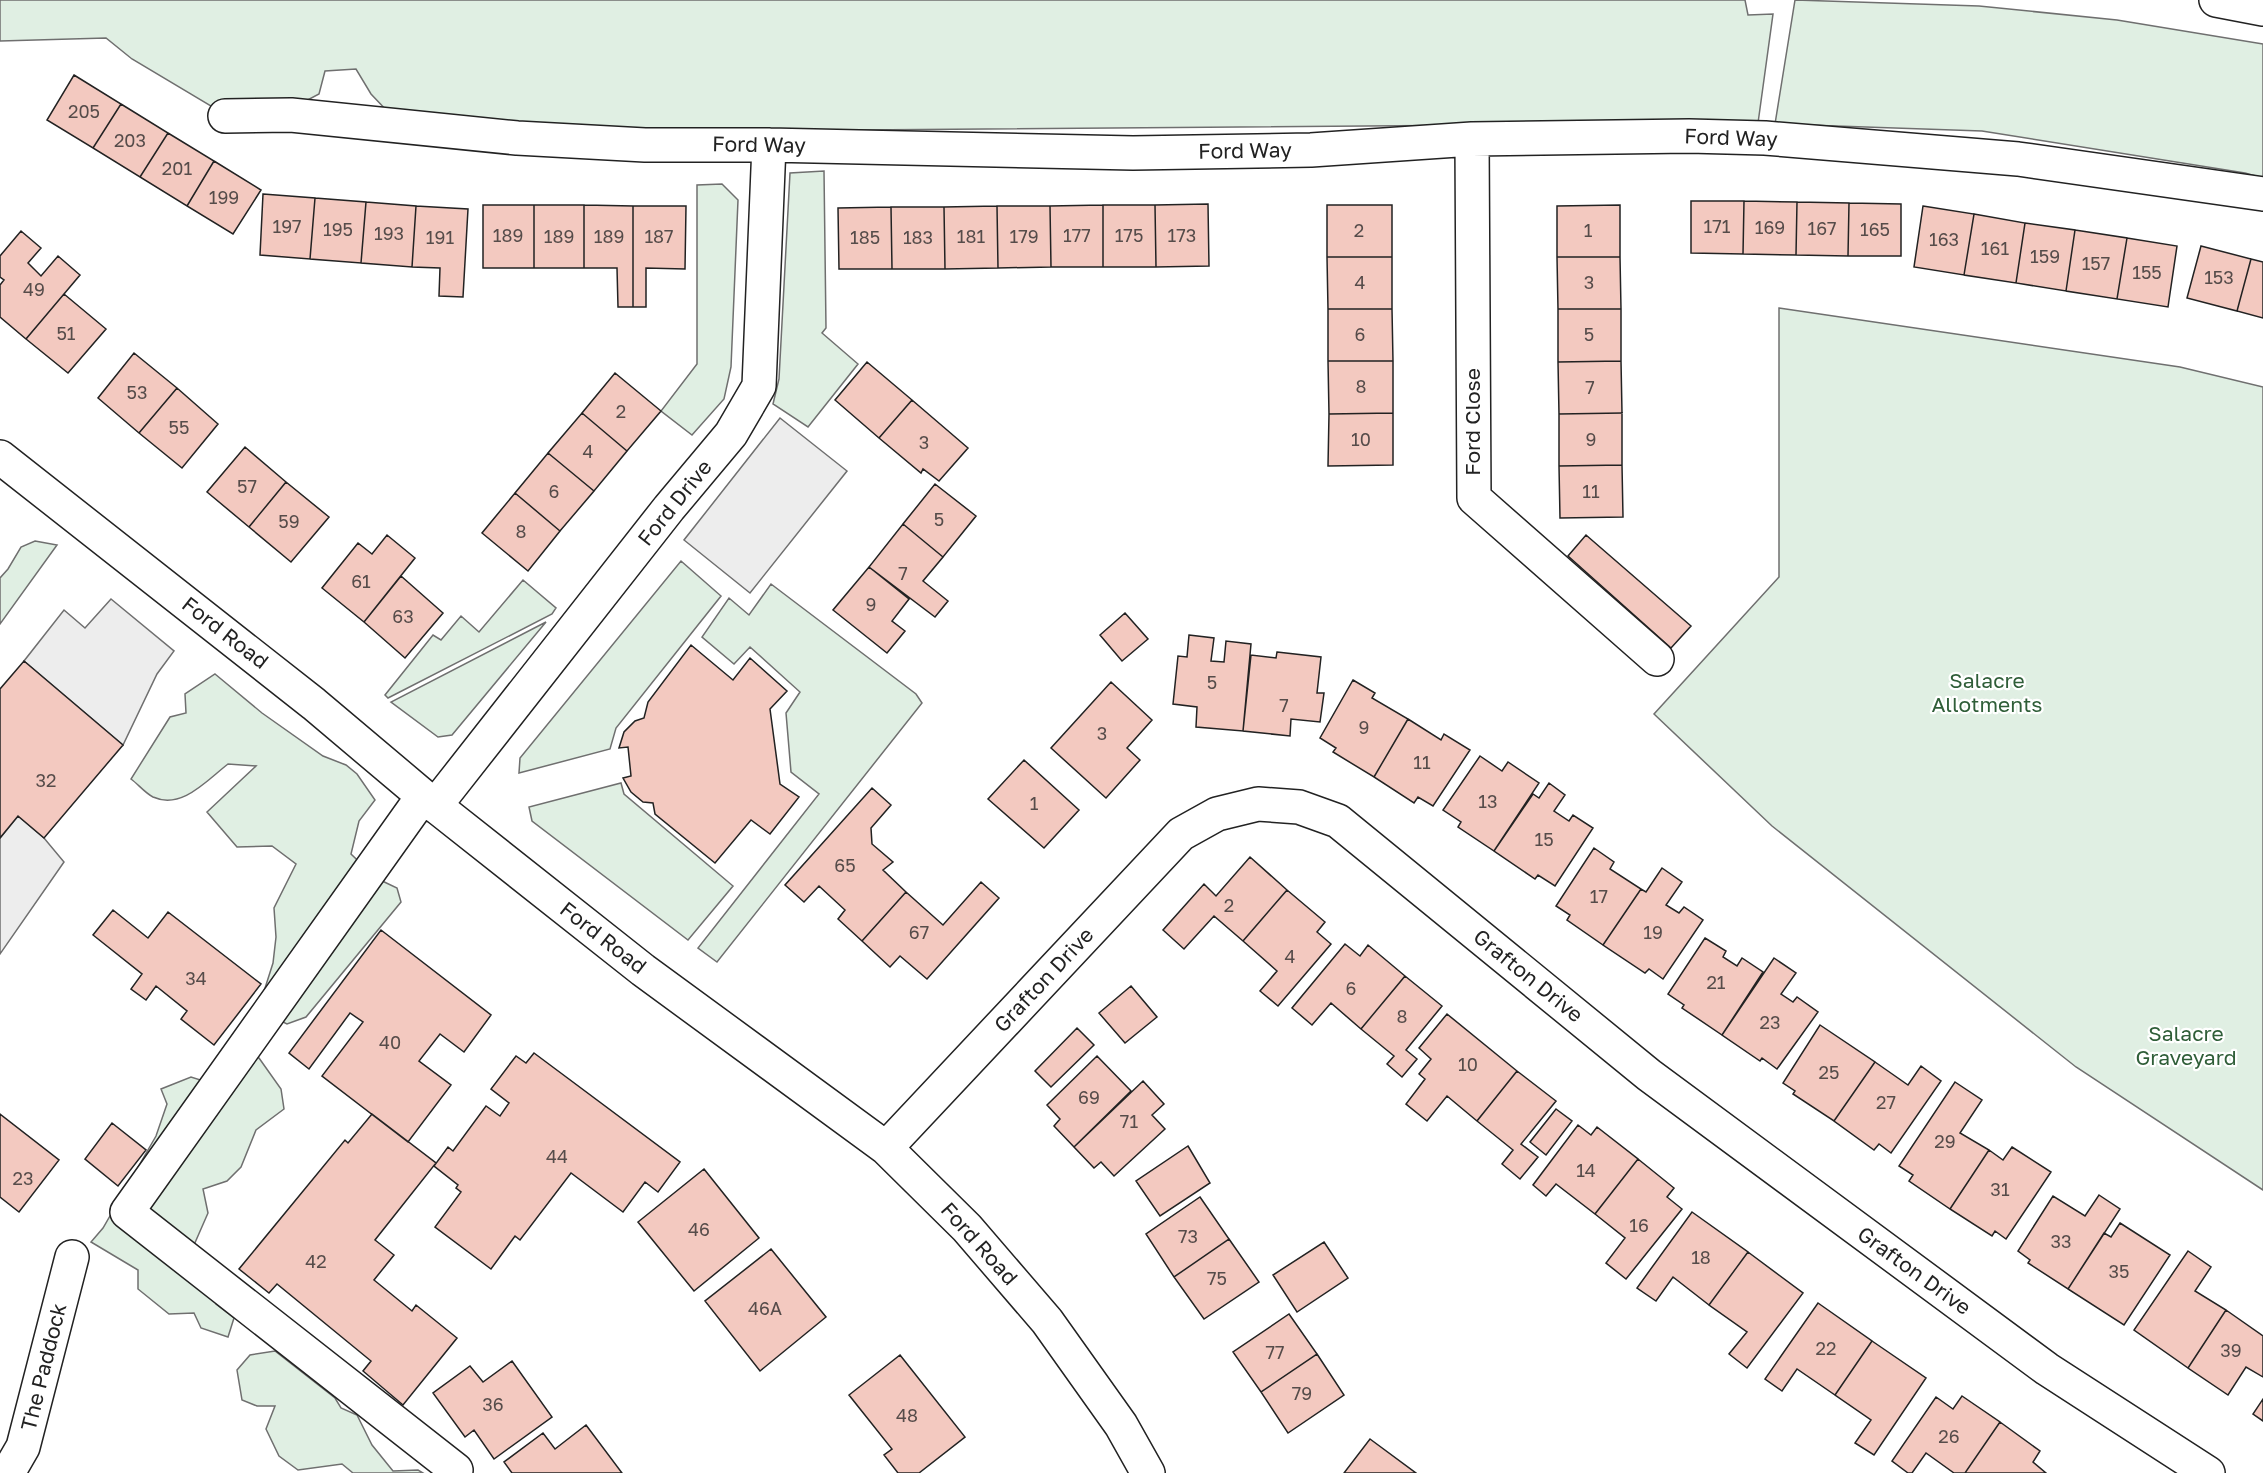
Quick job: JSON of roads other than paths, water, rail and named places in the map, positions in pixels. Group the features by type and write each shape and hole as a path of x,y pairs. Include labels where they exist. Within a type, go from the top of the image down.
{"street":[{"path":"2216,0 2263,9"},
{"name":"Ford Way","path":"225,116 291,116 517,138 645,145 769,145 1133,153 1311,150 1472,139 1689,136 1765,138 2018,159 2263,194"},
{"name":"Ford Close","path":"1472,139 1474,498 1657,659"},
{"name":"Ford Drive","path":"456,1470 127,1212 429,801 731,434 759,386 769,145"},
{"name":"Ford Road","path":"0,457 314,704 429,801 643,970 886,1148 967,1228 1047,1321 1120,1425 1148,1473"},
{"name":"Grafton Drive","path":"886,1148 1181,834 1217,813 1258,804 1299,807 1338,821 1649,1075 2046,1369 2208,1473"},
{"name":"The Paddock","path":"8,1473 23,1447 72,1257"}],"park label":[{"name":"Salacre Allotments","path":"1987,693"},
{"name":"Salacre Graveyard","path":"2186,1046"}]}
